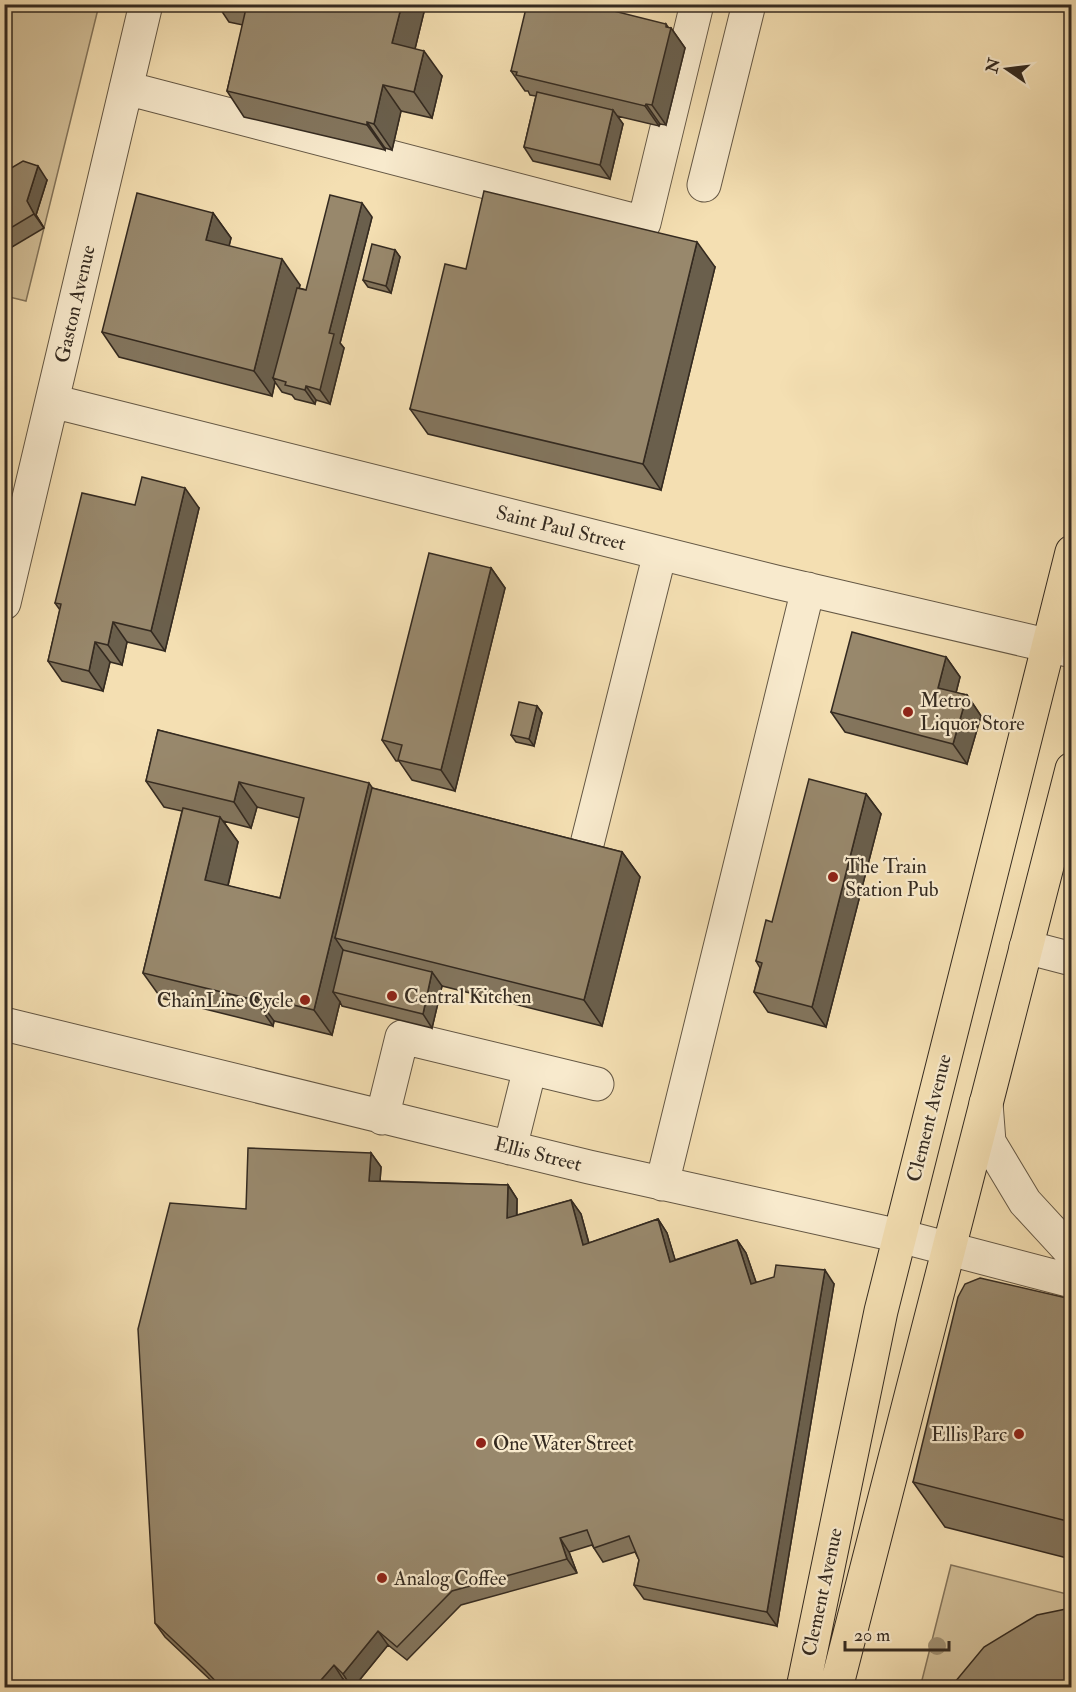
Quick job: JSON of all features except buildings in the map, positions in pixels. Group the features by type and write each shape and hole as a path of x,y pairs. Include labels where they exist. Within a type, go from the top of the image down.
{"main road":[{"name":"Clement Avenue","path":"802,1688 881,1311 1060,649 1071,552"},
{"name":"Clement Avenue","path":"836,1688 1071,769"}],"street":[{"name":"Gaston Avenue","path":"4,603 146,4"},
{"path":"126,88 644,223 697,4"},
{"path":"704,185 749,4"},
{"name":"Saint Paul Street","path":"52,401 660,553 1060,649"},
{"path":"587,844 660,553"},
{"path":"662,1184 808,589"},
{"path":"1026,947 1071,958"},
{"name":"Ellis Street","path":"4,1024 382,1118 662,1184 900,1236 1071,1281"},
{"path":"382,1118 402,1037 597,1084"},
{"path":"510,1148 530,1068"},
{"path":"986,1102 989,1143 1025,1202 1071,1253"}],"shaded area":[{"path":"5,5 99,5 26,301 5,296"},
{"path":"951,1565 1071,1595 1071,1687 920,1688"}],"place":[{"name":"Metro Liquor Store","path":"908,712"},
{"name":"The Train Station Pub","path":"833,877"},
{"name":"Central Kitchen","path":"392,996"},
{"name":"ChainLine Cycle","path":"305,1000"},
{"name":"Ellis Parc","path":"1019,1434"},
{"name":"One Water Street","path":"481,1443"},
{"name":"Analog Coffee","path":"382,1578"}]}
